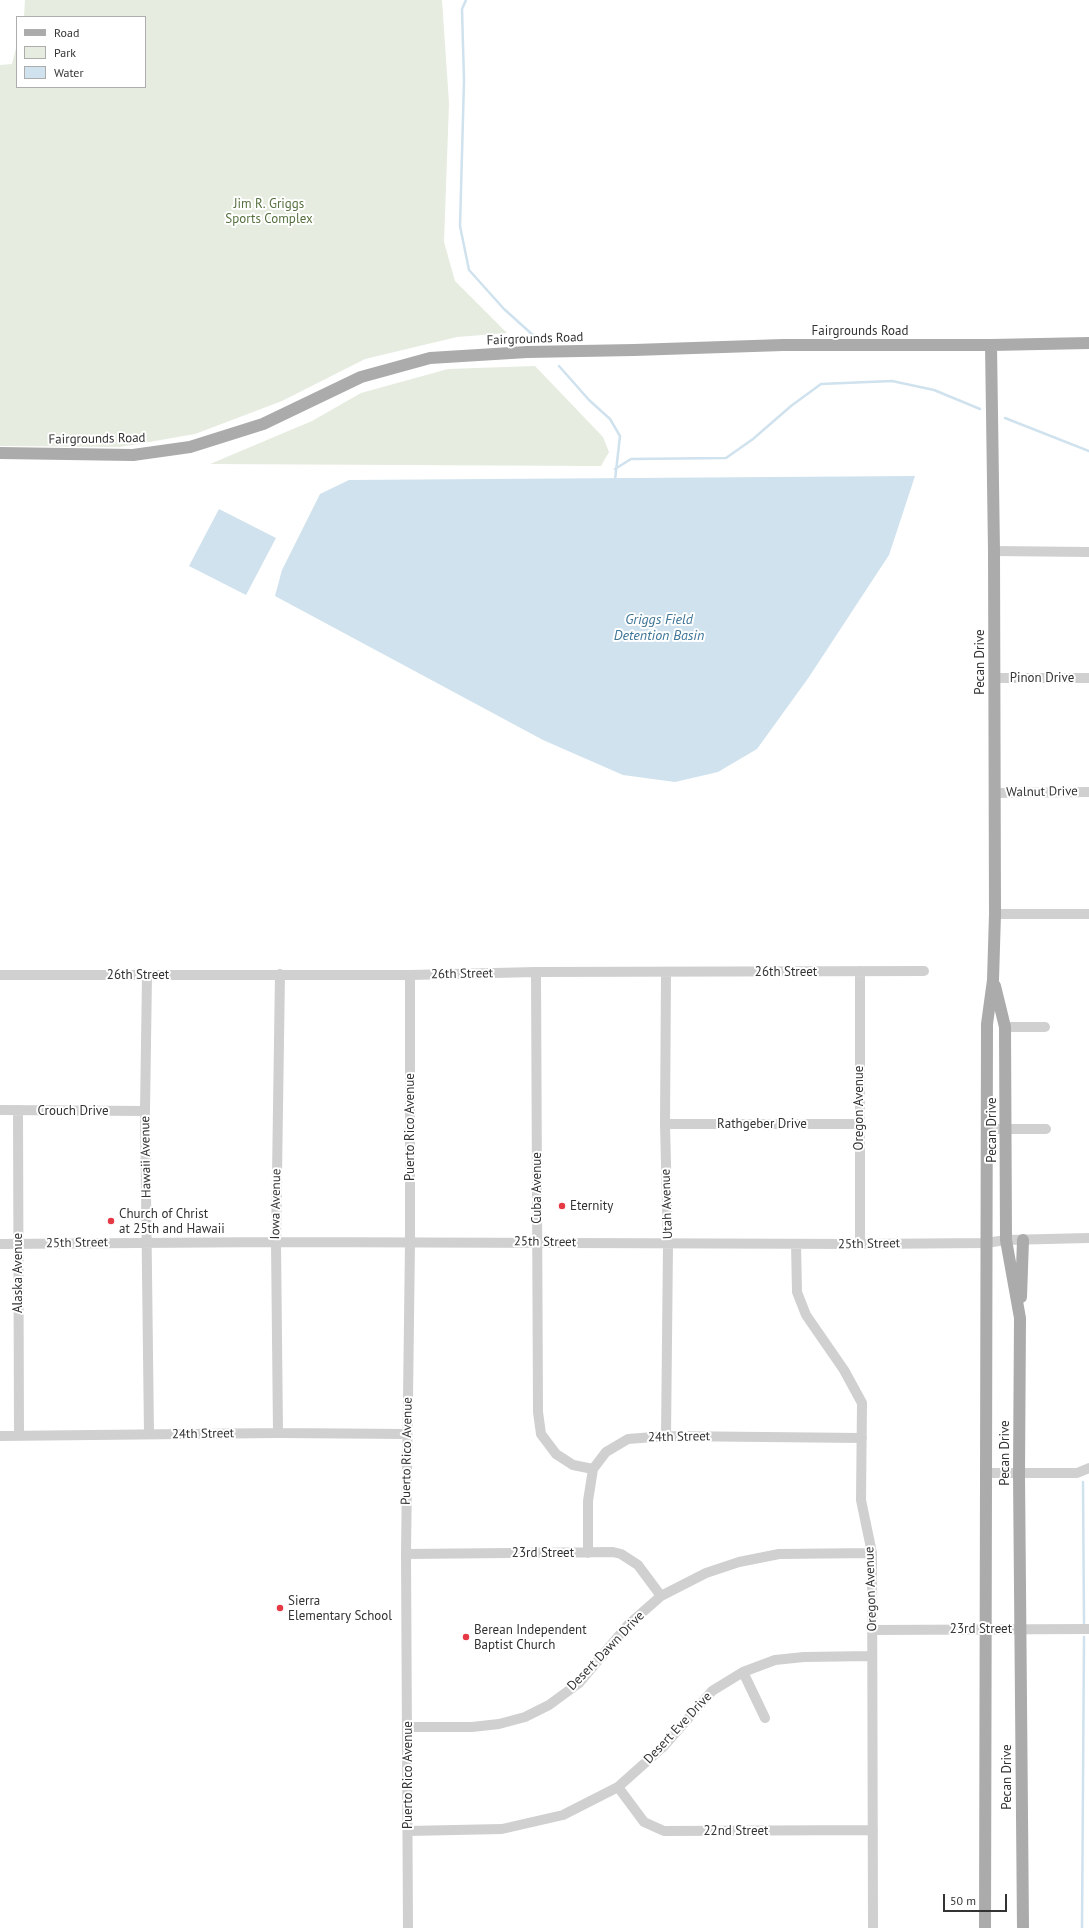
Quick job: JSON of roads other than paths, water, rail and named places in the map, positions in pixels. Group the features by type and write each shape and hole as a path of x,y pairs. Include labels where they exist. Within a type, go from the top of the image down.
{"main road":[{"name":"Fairgrounds Road","path":"0,453 133,455 190,448 263,424 361,377 430,358 527,352 783,345 991,345 1089,343"},
{"name":"Pecan Drive","path":"985,1928 987,1024 993,980 995,914 995,678 991,345"},
{"name":"Pecan Drive","path":"993,980 1005,1027 1006,1240 1020,1318 1019,1474 1022,1928"},
{"path":"1020,1318 1023,1240"}],"street":[{"path":"994,551 1089,552"},
{"name":"Pinon Drive","path":"995,678 1089,678"},
{"name":"Walnut Drive","path":"994,793 1089,792"},
{"path":"995,914 1089,914"},
{"name":"Oregon Avenue","path":"860,971 860,1244"},
{"name":"26th Street","path":"0,975 410,975 536,972 666,973 924,971"},
{"name":"Cuba Avenue","path":"536,972 538,1412 541,1434 556,1454 573,1465 593,1469"},
{"name":"Utah Avenue","path":"666,973 665,1124 668,1244 666,1436"},
{"name":"Iowa Avenue","path":"278,1433 276,1242 280,974"},
{"name":"Hawaii Avenue","path":"147,975 145,1111 149,1434"},
{"name":"Puerto Rico Avenue","path":"408,1928 406,1554 410,1242 410,975"},
{"path":"1005,1027 1045,1027"},
{"name":"Crouch Drive","path":"0,1110 145,1111"},
{"name":"Alaska Avenue","path":"18,1110 19,1435"},
{"name":"Rathgeber Drive","path":"665,1124 859,1124"},
{"path":"986,1129 1046,1129"},
{"name":"25th Street","path":"0,1244 147,1242 860,1244 986,1243 1006,1240 1089,1238"},
{"name":"Oregon Avenue","path":"796,1244 797,1292 806,1315 844,1370 862,1403 861,1500 872,1553 871,1656 873,1928"},
{"name":"24th Street","path":"0,1436 278,1433 407,1434"},
{"name":"24th Street","path":"588,1553 588,1501 593,1469 606,1452 628,1439 666,1436 862,1438"},
{"path":"986,1473 1077,1473 1089,1468"},
{"name":"23rd Street","path":"406,1554 613,1552 621,1554 638,1564 661,1596"},
{"name":"Desert Dawn Drive","path":"408,1727 472,1727 499,1724 525,1717 549,1705 579,1683 628,1625 661,1596 706,1573 739,1562 779,1554 872,1553"},
{"name":"23rd Street","path":"872,1630 1089,1629"},
{"name":"Desert Eve Drive","path":"408,1831 502,1829 563,1815 618,1788 664,1746 712,1691 743,1672 774,1660 804,1657 871,1656"},
{"path":"743,1672 765,1718"},
{"name":"22nd Street","path":"618,1788 644,1822 664,1831 873,1830"}],"water":[{"name":"Griggs Field Detention Basin","path":"915,476 889,555 809,677 757,749 718,772 675,782 623,775 543,740 275,596 282,570 320,494 349,480"},
{"path":"219,509 276,538 246,595 189,566"}],"waterway":[{"path":"466,0 462,9 464,81 460,226 469,270 504,309 534,336"},
{"path":"559,366 589,400 610,419 620,436 615,480"},
{"path":"615,469 631,459 726,458 753,439 791,406 821,384 892,381 934,390 980,409"},
{"path":"1005,418 1089,451"},
{"path":"1083,1482 1084,1623"},
{"path":"1082,1928 1084,1637"}],"place":[{"name":"Eternity","path":"562,1206"},
{"name":"Church of Christ at 25th and Hawaii","path":"111,1221"},
{"name":"Sierra Elementary School","path":"280,1608"},
{"name":"Berean Independent Baptist Church","path":"466,1637"}],"park label":[{"name":"Jim R. Griggs Sports Complex","path":"269,212"}]}
